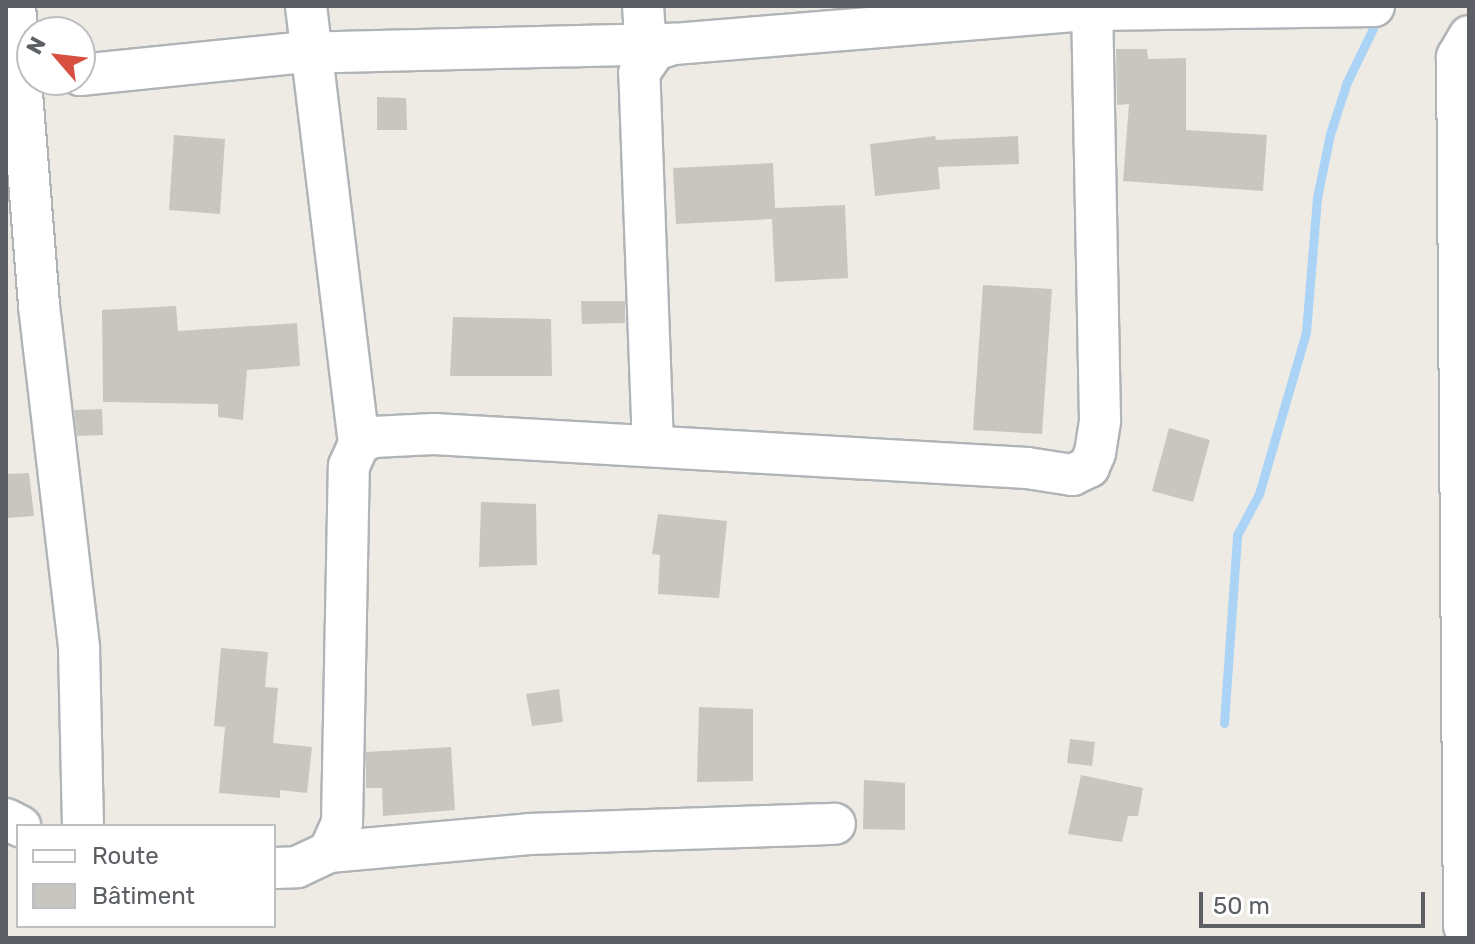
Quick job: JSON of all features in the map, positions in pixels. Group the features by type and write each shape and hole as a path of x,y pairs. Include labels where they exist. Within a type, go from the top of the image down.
{"street":[{"path":"306,6 359,444 349,466 342,823 329,852"},
{"path":"96,73 310,53 654,31 1092,8 1374,6"},
{"path":"359,444 373,437 434,434 1027,468 1072,475 1089,467 1095,453 1100,420 1092,8"},
{"path":"653,446 639,73 655,50 654,31"},
{"path":"1464,926 1457,57 1469,36"},
{"path":"20,96 39,306 79,649 83,824"},
{"path":"276,868 297,867 329,852 529,834 835,824"}],"building":[{"path":"1116,49 1147,49 1148,59 1186,58 1186,130 1267,135 1263,191 1123,181 1129,104 1117,105"},
{"path":"377,97 406,98 407,130 377,130"},
{"path":"174,135 225,139 220,214 169,210"},
{"path":"935,136 936,140 1018,136 1019,164 938,167 940,189 875,196 870,144"},
{"path":"773,163 775,208 845,205 848,278 775,282 772,219 676,224 673,168"},
{"path":"983,285 1052,289 1042,434 973,430"},
{"path":"581,301 625,301 625,323 582,324"},
{"path":"176,306 178,331 297,323 300,366 247,370 243,420 218,417 218,404 103,402 102,310"},
{"path":"453,317 551,319 552,376 450,376"},
{"path":"102,409 103,435 77,436 74,410"},
{"path":"1169,428 1210,440 1193,502 1152,491"},
{"path":"29,473 34,516 6,518 6,474"},
{"path":"481,502 536,504 537,565 479,567"},
{"path":"658,514 727,521 719,598 658,594 660,555 652,554"},
{"path":"221,648 268,652 265,687 278,688 273,743 312,747 307,793 280,790 280,798 219,793 225,727 214,726"},
{"path":"559,689 563,722 532,726 526,694"},
{"path":"699,707 753,709 753,781 697,782"},
{"path":"1070,739 1095,742 1092,766 1067,763"},
{"path":"451,747 455,810 383,816 382,788 366,788 366,752"},
{"path":"1081,775 1143,788 1138,816 1128,816 1122,842 1068,834"},
{"path":"864,780 905,783 905,830 863,829"}],"waterway":[{"path":"1224,723 1237,535 1259,494 1306,332 1317,198 1330,134 1347,82 1379,16"}]}
